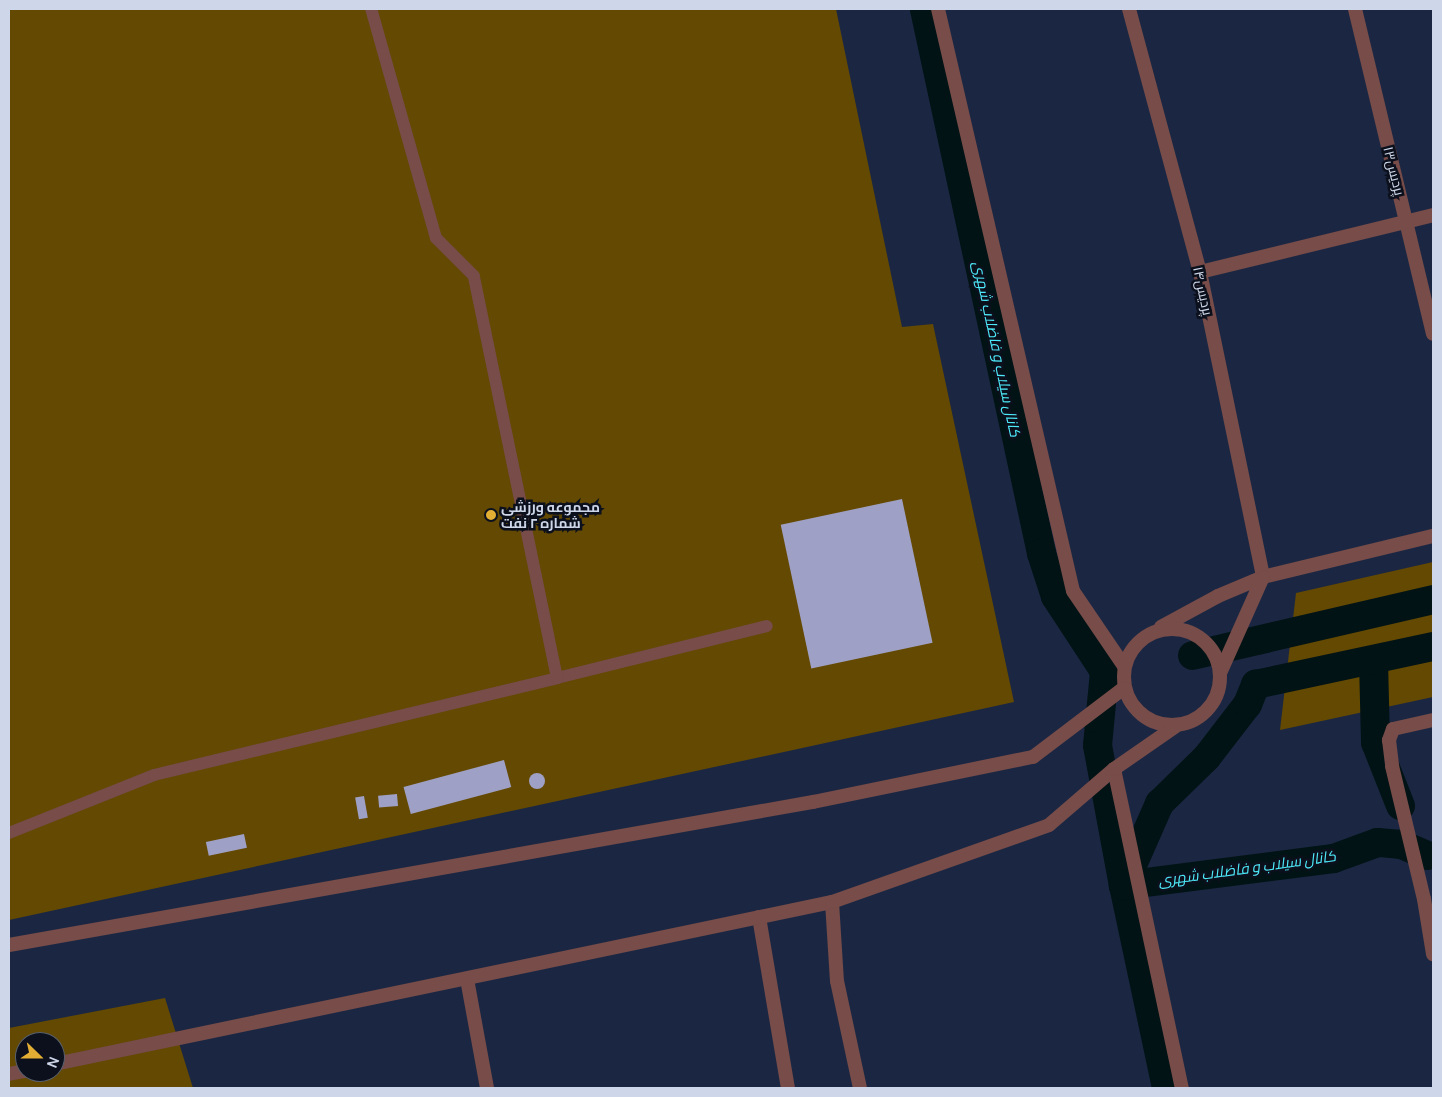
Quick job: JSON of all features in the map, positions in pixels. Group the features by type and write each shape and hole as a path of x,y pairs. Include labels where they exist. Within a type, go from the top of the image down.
{"street":[{"path":"938,9 1073,591 1124,666"},
{"name":"پردیس۱۴","path":"1130,9 1200,272 1263,577"},
{"name":"پردیس۱۳","path":"1355,9 1433,334"},
{"path":"1200,272 1433,215"},
{"path":"1176,726 1156,724 1141,716 1130,703 1124,688 1124,666 1134,646 1152,632 1218,596 1263,577 1433,536"},
{"path":"65,1062 832,902 1049,825 1114,769 1176,726 1195,720 1210,708 1219,691 1221,671 1263,577"},
{"path":"1152,632 1174,628 1196,634 1213,650 1221,671"},
{"path":"9,945 813,802 1033,757 1124,688"},
{"path":"1433,720 1394,729 1389,740 1392,766 1424,900 1433,954"},
{"path":"1114,769 1182,1088"},
{"path":"832,902 837,981 860,1088"},
{"path":"759,917 788,1088"},
{"path":"467,979 487,1088"}],"lane":[{"path":"371,9 436,238 474,276 557,678"},
{"path":"9,833 154,775 767,626"}],"shaded area":[{"name":"مجموعه ورزشی شماره ۲ نفت","path":"9,9 836,9 902,327 933,324 1014,702 9,920"},
{"path":"1433,562 1433,697 1280,730 1296,593"},
{"path":"165,998 193,1088 9,1088 9,1028"}],"building":[{"path":"902,499 933,643 811,669 781,525"},
{"path":"504,760 511,787 411,814 404,787"},
{"path":"537,773 543,775 545,781 543,787 537,789 531,787 529,781 531,775"},
{"path":"397,794 398,806 379,808 378,796"},
{"path":"364,796 368,818 359,819 355,798"},
{"path":"244,834 247,848 209,856 206,842"}],"waterway":[{"name":"کانال سیلاب و فاضلاب شهری","path":"924,9 1041,553 1055,596 1104,671 1097,745 1123,885 1166,1088"},
{"name":"کانال سیلاب و فاضلاب شهری","path":"1192,655 1433,599"},
{"name":"کانال سیلاب و فاضلاب شهری","path":"1427,855 1401,844 1377,842 1333,858 1123,885 1159,803 1206,757 1247,704 1255,684 1433,646"},
{"name":"کانال سیلاب و فاضلاب شهری","path":"1373,660 1375,742 1400,805"}],"place":[{"name":"مجموعه ورزشی شماره ۲ نفت","path":"491,515"}]}
